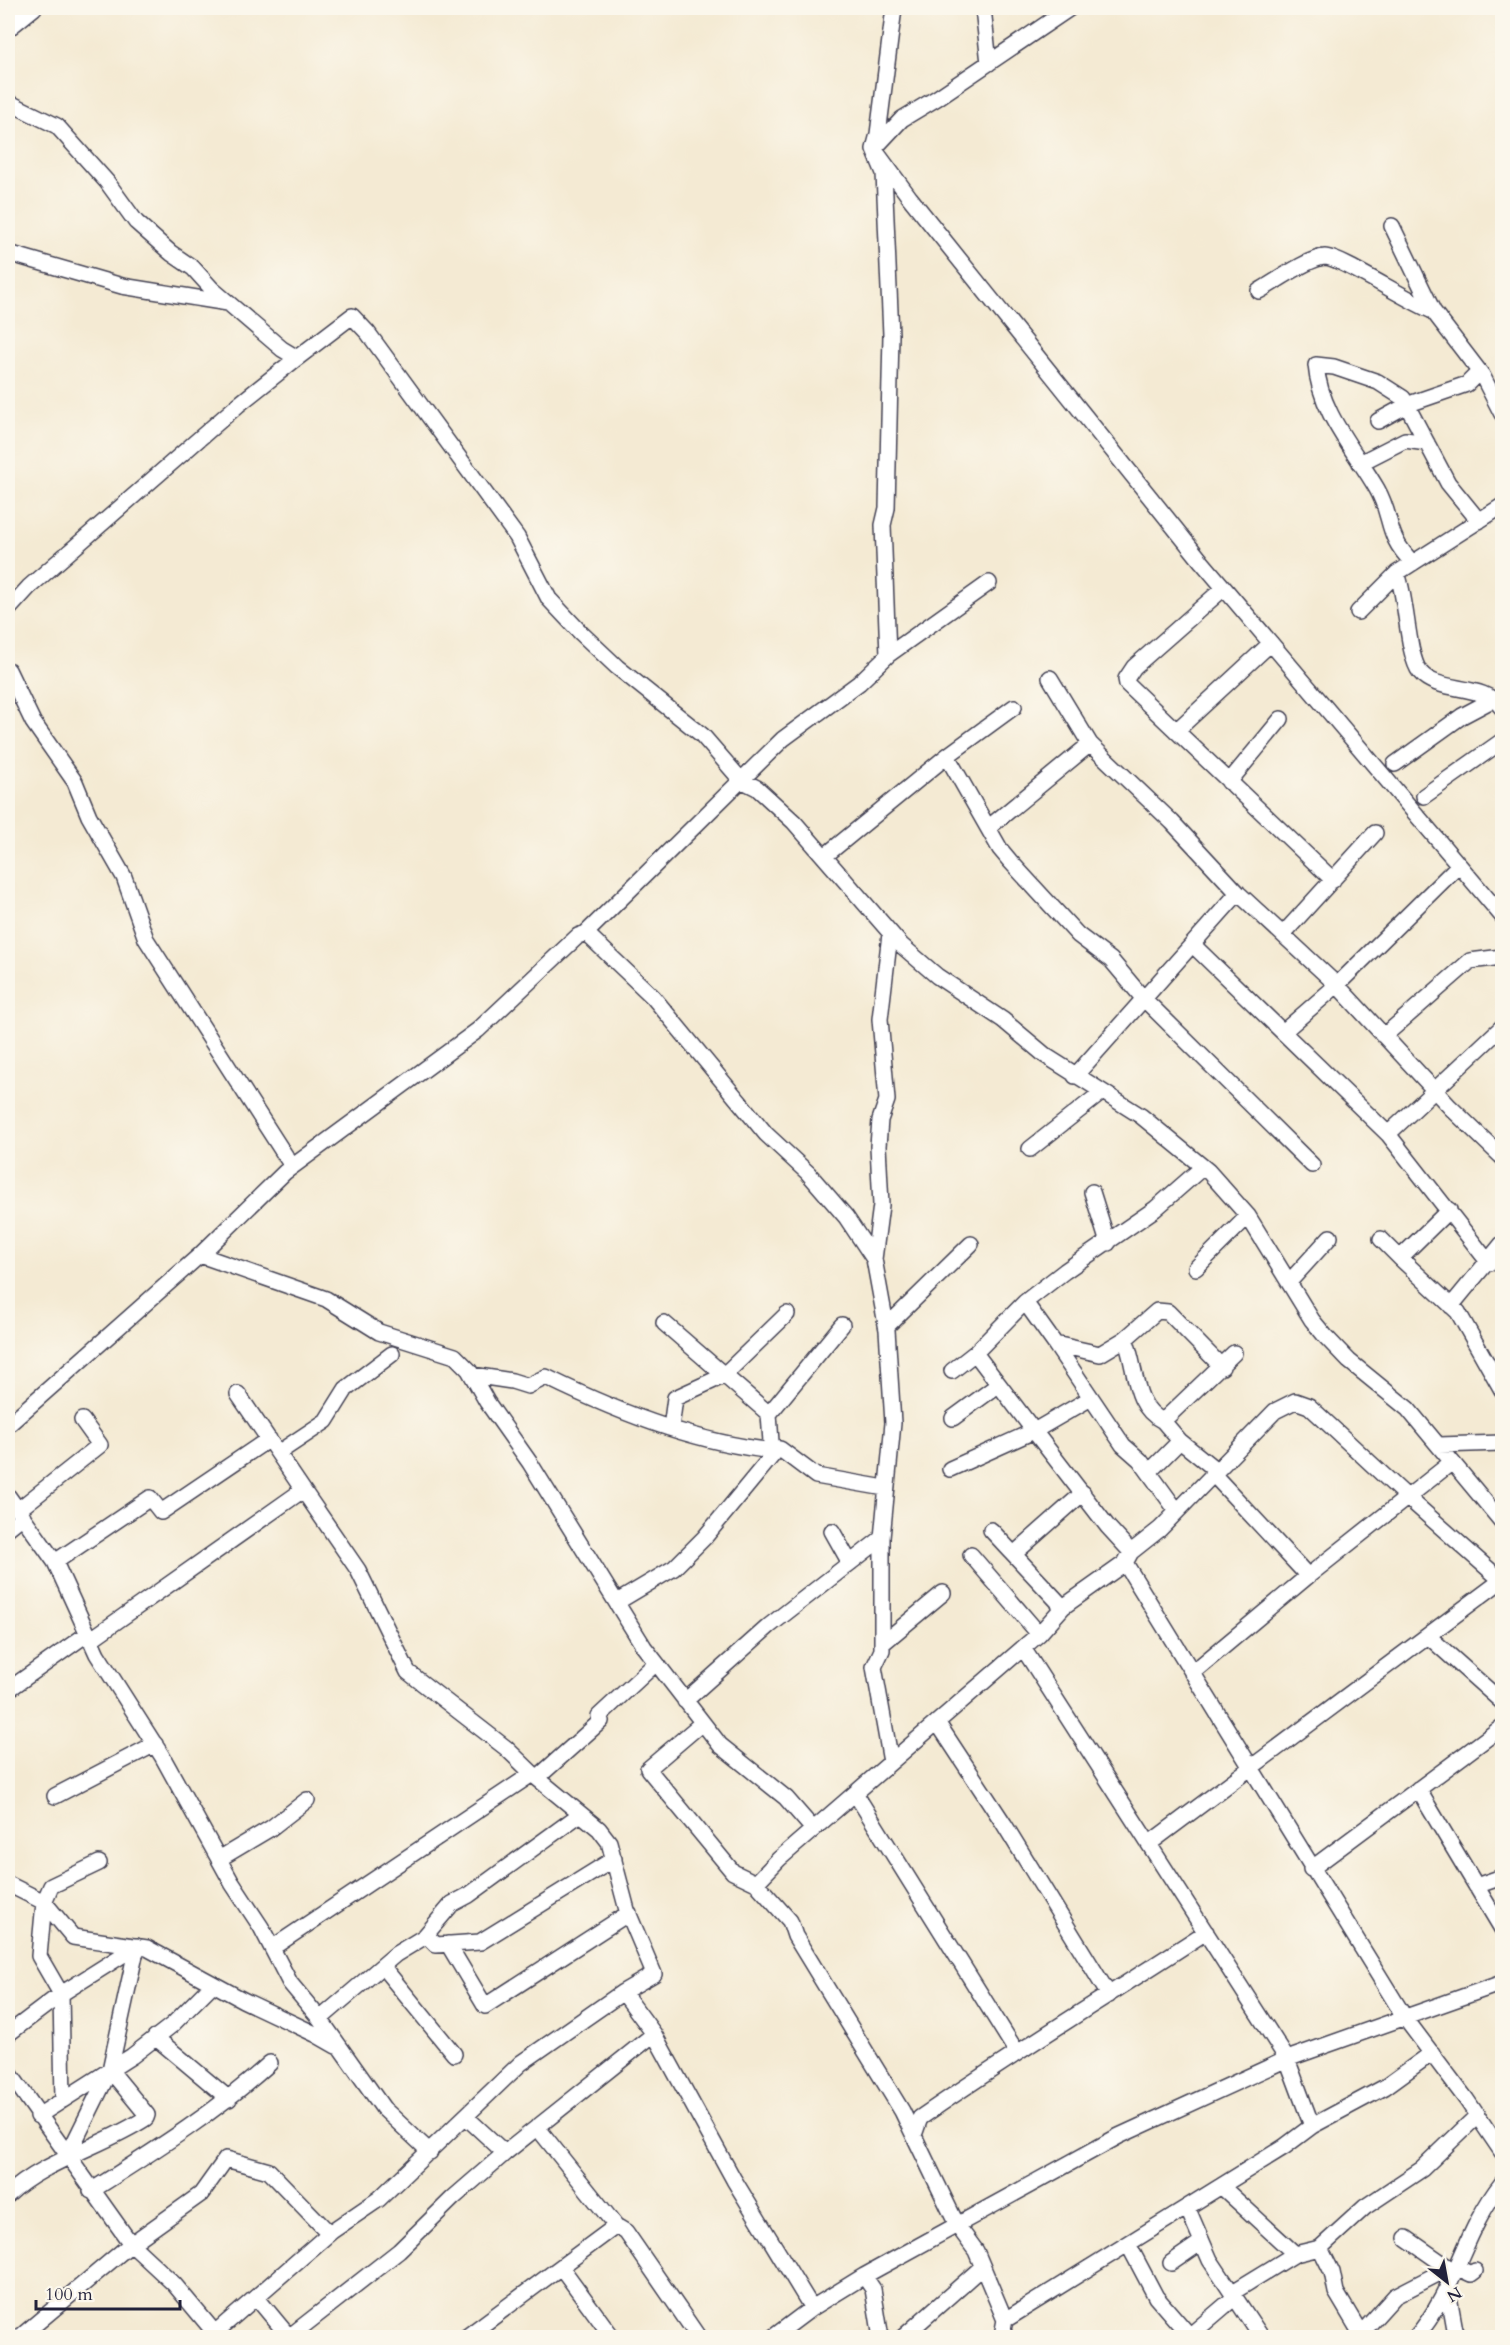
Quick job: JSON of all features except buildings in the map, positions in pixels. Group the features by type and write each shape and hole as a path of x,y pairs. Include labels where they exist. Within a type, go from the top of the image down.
{"street":[{"path":"8,8 13,25 34,8"},
{"path":"888,655 883,525 887,508 891,335 884,173 874,149 878,134 894,8"},
{"path":"983,8 989,63"},
{"path":"874,149 902,119 1070,8"},
{"path":"8,102 57,126 107,182 136,222 171,253 193,268 228,303 297,358"},
{"path":"874,149 917,207 1224,588 1503,916"},
{"path":"1392,226 1433,311 1481,373 1503,414"},
{"path":"8,253 122,286 228,303"},
{"path":"1259,291 1308,263 1325,257 1340,261 1413,304 1433,311"},
{"path":"8,610 230,411 352,316 368,333 517,537 549,599 617,668 702,735 741,780 774,803 826,855 890,934 937,976 1003,1020 1075,1076 1141,1116 1203,1167 1248,1216 1312,1320 1326,1337 1349,1361 1408,1409 1503,1522"},
{"path":"1413,563 1392,537 1377,490 1328,408 1318,381 1316,365 1334,367 1388,386 1409,404 1448,483 1479,521"},
{"path":"1481,373 1503,384"},
{"path":"1378,421 1409,404 1467,384 1481,373"},
{"path":"1360,463 1405,440 1427,442"},
{"path":"1358,612 1397,573 1503,506"},
{"path":"1397,573 1403,587 1413,653 1420,672 1431,680 1472,690 1498,704"},
{"path":"8,1425 200,1255 292,1166 478,1030 578,936 586,933 783,739 859,683 888,655 989,583"},
{"path":"1224,588 1134,667 1126,679 1126,684 1333,880"},
{"path":"1176,731 1272,643"},
{"path":"8,670 33,722 75,782 89,816 124,877 146,939 292,1166"},
{"path":"1050,678 1090,744 1172,822 1238,893 1284,933 1337,985 1434,1089 1503,1157"},
{"path":"1395,764 1462,716 1498,704"},
{"path":"826,855 947,756 1014,707"},
{"path":"1229,782 1281,719"},
{"path":"1424,796 1503,741"},
{"path":"988,828 1090,744"},
{"path":"947,756 1000,849 1049,905 1078,935 1111,960 1142,997 1312,1165"},
{"path":"1284,933 1375,833"},
{"path":"1283,1032 1337,985 1459,865"},
{"path":"1075,1076 1142,997 1193,945 1238,893"},
{"path":"586,933 654,997 766,1134 808,1173 846,1217 874,1259"},
{"path":"890,934 880,1019 887,1100 880,1120 878,1146 881,1205 874,1259 891,1364 892,1423 882,1538 882,1650 874,1666 891,1762"},
{"path":"1193,945 1388,1134 1489,1263"},
{"path":"1384,1036 1470,961 1503,957"},
{"path":"1388,1134 1503,1027"},
{"path":"1030,1149 1101,1092"},
{"path":"952,1371 975,1353 1025,1302 1065,1271 1155,1209 1203,1167"},
{"path":"1092,1192 1108,1243"},
{"path":"1400,1258 1449,1210"},
{"path":"1196,1268 1248,1216"},
{"path":"1290,1281 1330,1237"},
{"path":"1381,1239 1458,1312 1503,1390"},
{"path":"886,1326 971,1244"},
{"path":"1451,1306 1503,1244"},
{"path":"200,1255 326,1299 379,1332 455,1356 472,1375 656,1663 702,1723 742,1766 786,1798 813,1830"},
{"path":"1025,1302 1123,1445 1150,1471 1177,1511"},
{"path":"1055,1344 1100,1354 1125,1339 1157,1311 1168,1312 1222,1367"},
{"path":"671,1428 675,1398 724,1375 787,1314"},
{"path":"664,1323 769,1414"},
{"path":"776,1451 771,1442 769,1414 842,1325"},
{"path":"1125,1339 1131,1354 1135,1384 1151,1415 1163,1421 1214,1472 1308,1576"},
{"path":"975,1353 1108,1527 1249,1769 1405,2018 1503,2152"},
{"path":"1163,1421 1222,1367 1234,1353"},
{"path":"278,1453 326,1421 346,1389 392,1354"},
{"path":"472,1375 513,1381 528,1386 546,1377 608,1407 671,1428 753,1449 776,1451 780,1449 816,1476 885,1488"},
{"path":"953,1418 998,1384"},
{"path":"8,2071 91,2191 131,2244 174,2284 212,2335 329,2233 379,2199 521,2063 623,1992 654,1974 629,1913 609,1842 599,1829 579,1815 506,1748 408,1672 358,1570 238,1394"},
{"path":"950,1469 1034,1431 1091,1398"},
{"path":"756,1883 779,1859 1039,1634 1063,1607 1128,1558 1275,1411 1295,1401 1309,1406 1407,1497 1502,1580 1150,1843"},
{"path":"8,1528 20,1513 100,1446 82,1420"},
{"path":"55,1562 150,1498 160,1512 269,1439"},
{"path":"1150,1471 1180,1440"},
{"path":"1438,1445 1500,1440"},
{"path":"617,1602 674,1568 705,1537 776,1451"},
{"path":"1192,1674 1308,1576 1452,1462"},
{"path":"8,1690 303,1490"},
{"path":"1014,1554 1083,1493"},
{"path":"8,1496 55,1562 89,1637 155,1744 290,1983 320,2019 338,2048 383,2108 430,2152"},
{"path":"991,1530 1063,1607"},
{"path":"832,1531 850,1563"},
{"path":"686,1701 769,1626 882,1538"},
{"path":"971,1555 1039,1634"},
{"path":"882,1643 943,1593"},
{"path":"1428,1636 1503,1702"},
{"path":"1023,1648 1287,2059 1312,2126"},
{"path":"272,1948 535,1776 601,1721 598,1716 656,1663"},
{"path":"937,1722 1004,1824 1109,1995"},
{"path":"702,1723 648,1769 733,1872 756,1883 790,1921 795,1936 914,2135 957,2225 976,2251 1005,2320 1003,2330 1006,2337"},
{"path":"1311,1869 1503,1727"},
{"path":"55,1796 155,1744"},
{"path":"1418,1789 1503,1929"},
{"path":"855,1793 1016,2051"},
{"path":"219,1859 271,1828 307,1800"},
{"path":"320,2019 382,1966 426,1935 452,1904 469,1895 579,1815"},
{"path":"426,1935 436,1945 480,1942 614,1858"},
{"path":"63,2100 61,1994 39,1956 44,1902 51,1886 99,1863"},
{"path":"1476,1886 1503,1877"},
{"path":"8,1884 44,1902 73,1937 147,1948 338,2048"},
{"path":"448,1944 485,2006 629,1913"},
{"path":"914,2135 920,2118 1016,2051 1055,2031 1206,1932"},
{"path":"8,2034 61,1994 137,1946"},
{"path":"67,2157 110,2070 137,1946"},
{"path":"382,1966 454,2054"},
{"path":"772,2337 812,2308 864,2276 1119,2136 1287,2059 1503,1983"},
{"path":"38,2116 110,2070 156,2037 213,1984"},
{"path":"623,1992 654,2034 734,2180 812,2308"},
{"path":"256,2297 289,2337 399,2251 453,2198 505,2153 654,2034"},
{"path":"156,2037 229,2099"},
{"path":"1005,2320 1221,2186 1312,2126 1385,2086 1432,2053"},
{"path":"91,2191 179,2136 229,2099 270,2063"},
{"path":"8,2192 67,2157 123,2134 147,2117 110,2070"},
{"path":"1128,2244 1156,2297 1193,2336 1234,2294 1295,2254 1320,2248 1365,2206 1422,2169 1478,2115"},
{"path":"466,2117 505,2153"},
{"path":"537,2127 616,2226 626,2232 699,2337"},
{"path":"19,2337 131,2244 201,2194 226,2159 269,2170 329,2233"},
{"path":"1415,2337 1428,2325 1448,2291 1454,2268 1483,2208 1503,2183"},
{"path":"1221,2186 1295,2254"},
{"path":"1187,2207 1200,2242 1262,2337"},
{"path":"465,2337 616,2226"},
{"path":"1406,2238 1454,2268 1470,2274 1475,2271"},
{"path":"1171,2263 1200,2242"},
{"path":"1320,2248 1332,2272 1336,2292 1359,2336 1395,2296 1454,2268"},
{"path":"561,2267 613,2337"},
{"path":"902,2337 982,2267"},
{"path":"864,2276 873,2289 881,2337"},
{"path":"1448,2291 1455,2330 1460,2337"}]}
